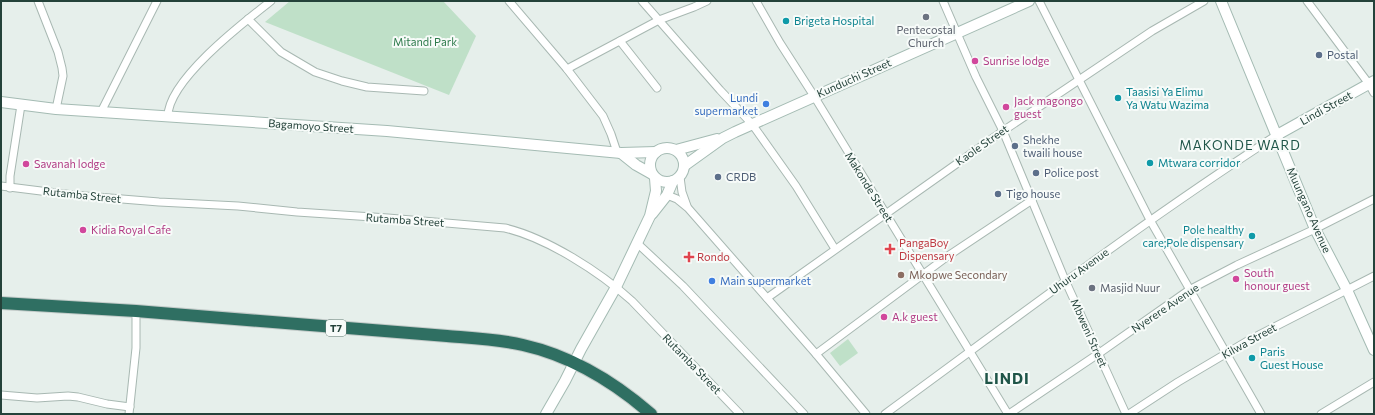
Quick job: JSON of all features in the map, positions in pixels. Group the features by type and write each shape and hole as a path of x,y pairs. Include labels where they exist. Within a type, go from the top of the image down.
{"highway":[{"name":"T7","path":"1,303 136,311 493,340 522,344 575,362 610,382 651,414"}],"main road":[{"name":"Kunduchi Street","path":"723,138 1029,1"},
{"name":"Muungano Avenue","path":"1221,1 1315,229 1347,290 1374,350"},
{"name":"Lindi Street","path":"1277,134 1372,86"},
{"name":"Bagamoyo Street","path":"1,102 56,109 387,131 619,152 656,152"},
{"path":"546,414 616,287 650,216 656,191 654,176 650,165 653,156 656,152 666,148 676,150 723,138"},
{"path":"650,216 667,195 684,166 723,138"},
{"path":"676,150 682,157 684,166"},
{"path":"619,152 662,182 676,179"}],"street":[{"path":"38,1 58,52 62,68 63,76 56,109"},
{"path":"101,112 157,1"},
{"path":"168,117 168,110 176,92 191,73 248,19 271,1"},
{"path":"509,1 567,69 603,116 619,152"},
{"path":"642,1 752,124 796,186 835,249"},
{"path":"567,69 659,20 707,1"},
{"name":"Makonde Street","path":"756,1 780,43 814,96 1008,414"},
{"name":"Mbweni Street","path":"943,1 956,33 1002,131 1098,354 1128,414"},
{"path":"1039,1 1150,220 1261,414"},
{"name":"Kaole Street","path":"767,298 1002,131 1152,31 1204,1"},
{"path":"1307,1 1372,86"},
{"path":"248,19 281,52 315,72 342,81 368,87 424,91"},
{"path":"620,40 657,88"},
{"path":"10,188 10,176 21,105"},
{"name":"Uhuru Avenue","path":"885,414 1065,280 1216,174 1277,134"},
{"path":"676,179 688,208"},
{"name":"Rutamba Street","path":"1,186 73,195 388,218 505,228 519,231 559,250 616,287 632,301 740,414"},
{"path":"667,195 677,199 688,208 816,354 866,414"},
{"path":"816,354 923,274 1032,200"},
{"name":"Nyerere Avenue","path":"1008,414 1190,290 1237,265 1374,200"},
{"path":"637,243 683,286 804,414"},
{"name":"Kilwa Street","path":"1128,414 1226,353 1268,329 1374,276"},
{"path":"1,395 37,398 78,397 129,410 136,348 136,311"},
{"path":"1321,414 1374,382"}],"green space":[{"name":"Mitandi Park","path":"290,1 443,1 476,36 449,95 265,22"},
{"path":"848,339 858,353 840,366 830,353"}],"place":[{"name":"Pentecostal Church","path":"926,17"},
{"name":"Brigeta Hospital","path":"786,21"},
{"name":"Postal","path":"1319,55"},
{"name":"Sunrise lodge","path":"975,61"},
{"name":"Taasisi Ya Elimu Ya Watu Wazima","path":"1118,98"},
{"name":"Lundi supermarket","path":"766,104"},
{"name":"Jack magongo guest","path":"1006,107"},
{"name":"Shekhe twaili house","path":"1015,146"},
{"name":"Mtwara corridor","path":"1150,163"},
{"name":"Savanah lodge","path":"26,164"},
{"name":"Police post","path":"1036,173"},
{"name":"CRDB","path":"718,177"},
{"name":"Tigo house","path":"998,194"},
{"name":"Kidia Royal Cafe","path":"83,230"},
{"name":"Pole healthy care;Pole dispensary","path":"1252,236"},
{"name":"PangaBoy Dispensary","path":"890,249"},
{"name":"Rondo","path":"689,257"},
{"name":"Mkopwe Secondary","path":"901,275"},
{"name":"South honour guest","path":"1236,279"},
{"name":"Main supermarket","path":"712,281"},
{"name":"Masjid Nuur","path":"1092,288"},
{"name":"A.k guest","path":"884,317"},
{"name":"Paris Guest House","path":"1252,358"}],"district":[{"name":"MAKONDE WARD","path":"1240,145"},
{"name":"LINDI","path":"1007,379"}]}
